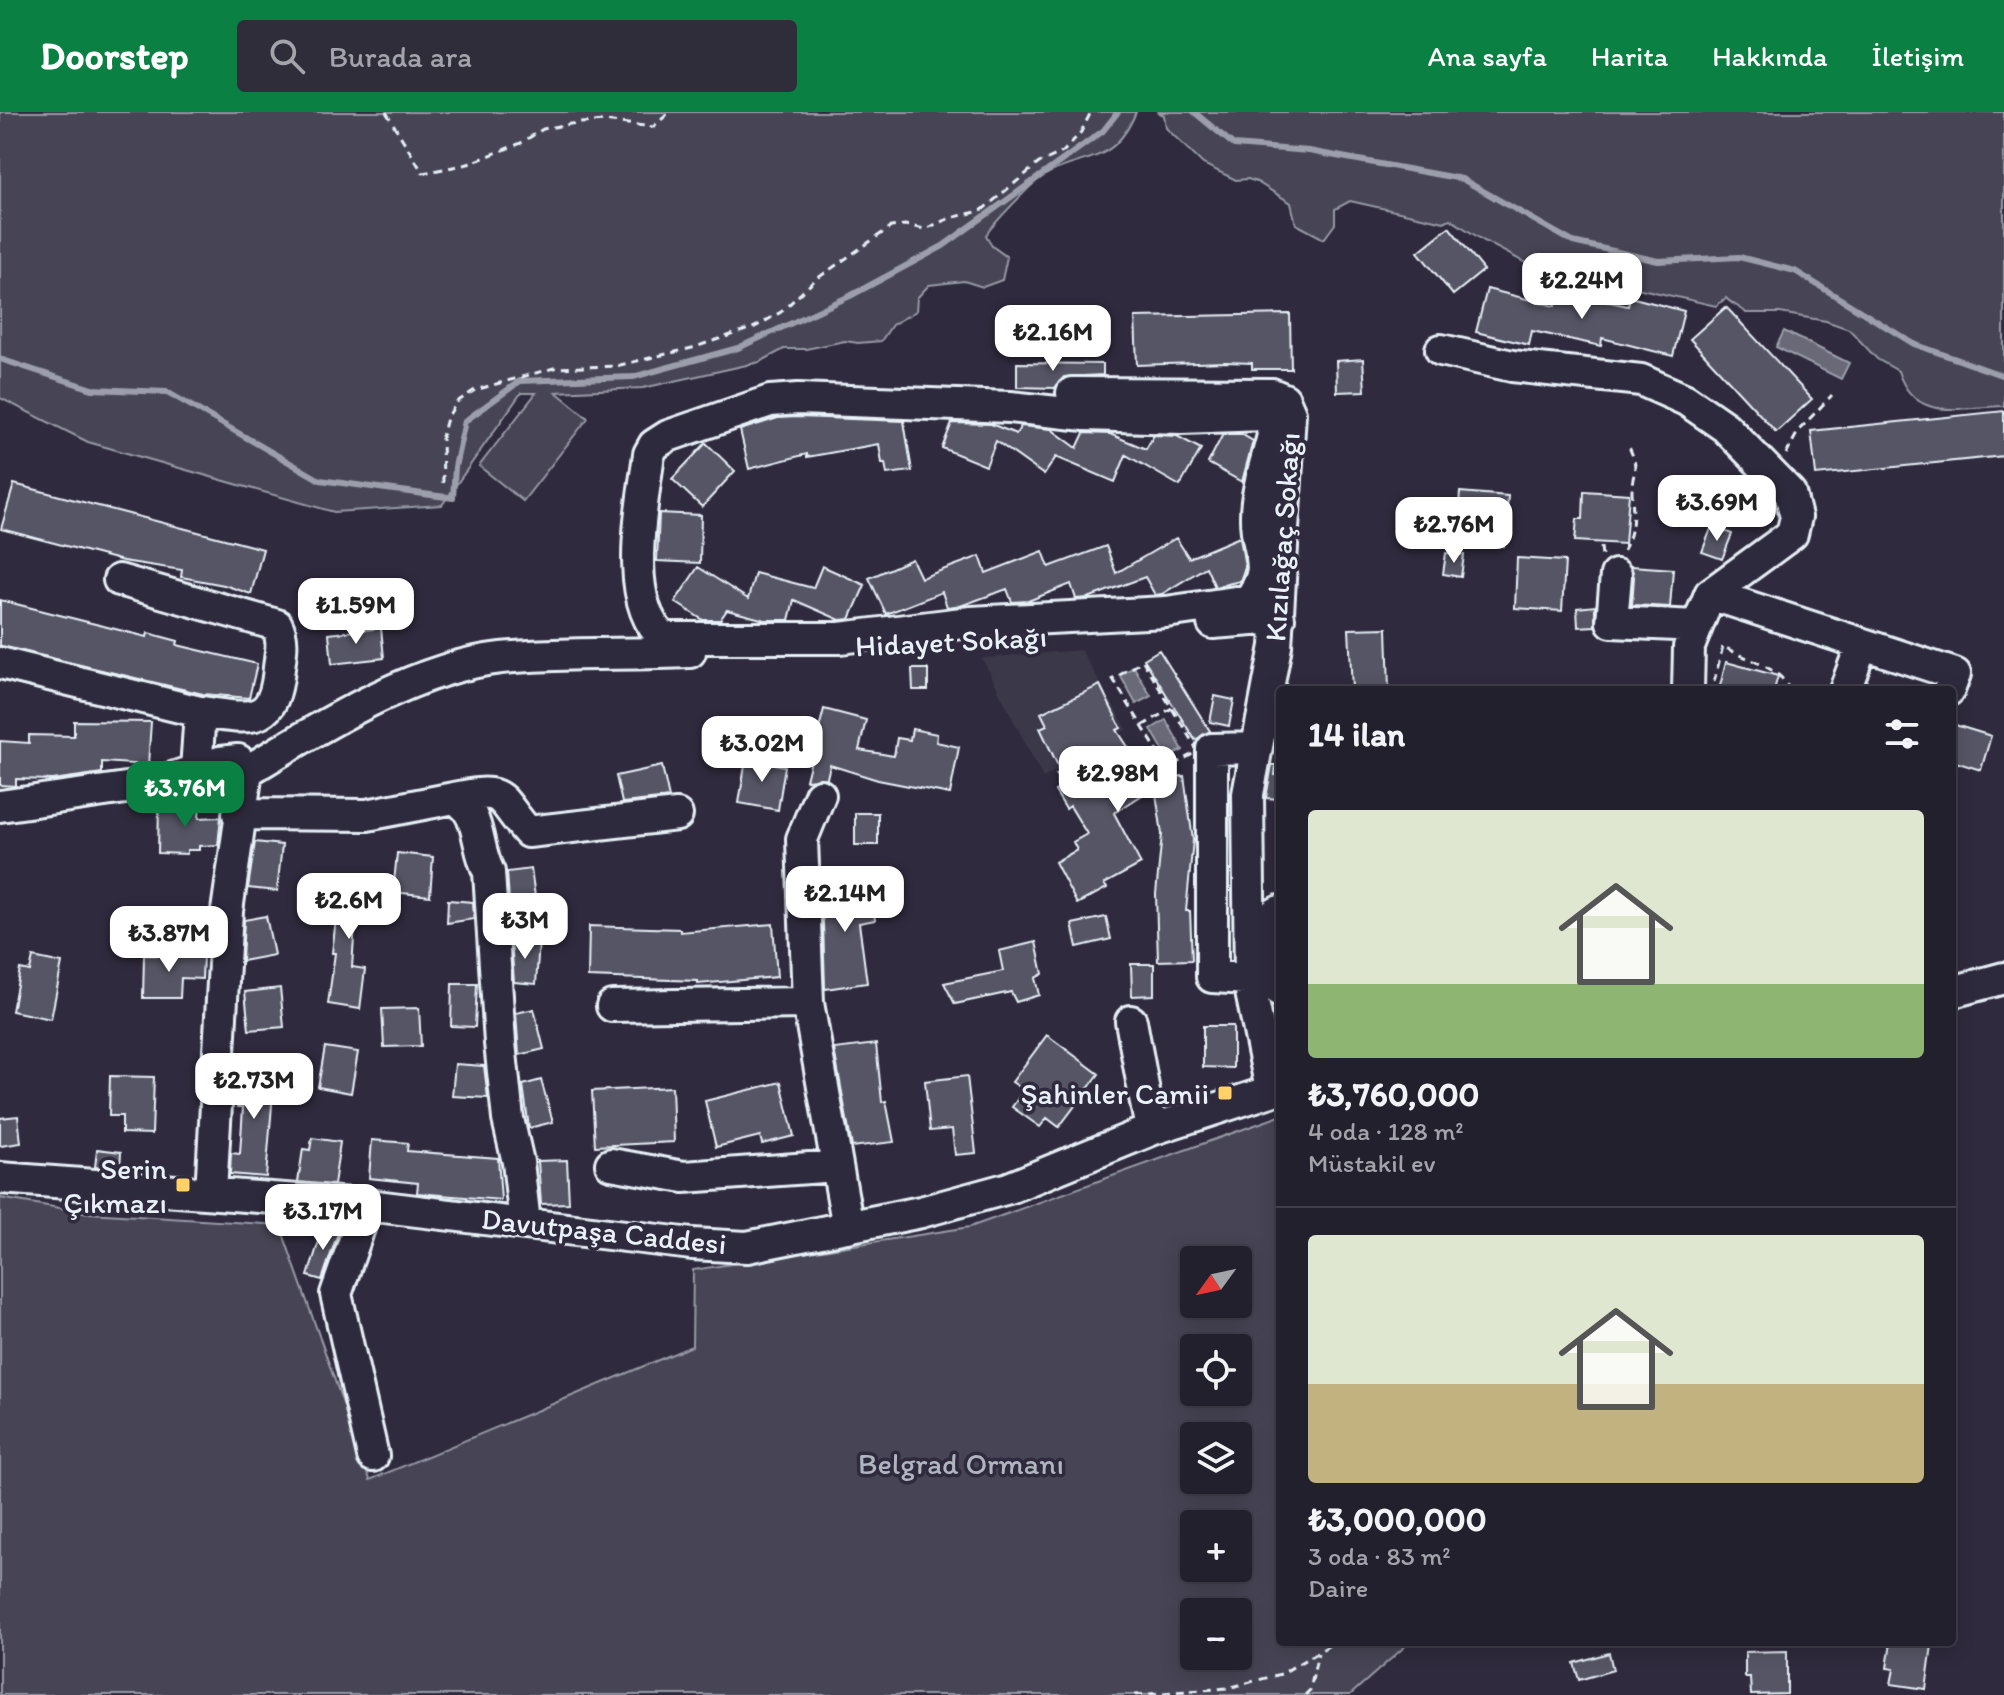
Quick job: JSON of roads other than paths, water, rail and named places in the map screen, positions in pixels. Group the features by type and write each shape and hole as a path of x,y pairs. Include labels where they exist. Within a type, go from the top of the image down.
{"street":[{"path":"1441,350 1512,366 1641,380 1686,400 1725,427 1790,493 1796,517 1792,534 1710,594 1689,647 1688,686"},
{"name":"Kızılağaç Sokağı","path":"1072,393 1272,394 1284,399 1290,413 1270,516 1279,618 1248,794 1250,979 1269,1024 1276,1088"},
{"path":"876,400 1010,407 1098,416 1264,415 1271,423 1273,435 1270,516 1265,568 1260,586 1249,600 1122,616 971,622 840,638 664,638 650,618 636,571 649,454 654,445 668,436 770,401 876,400"},
{"path":"1618,568 1612,622 1697,626"},
{"path":"0,663 200,712 245,718 266,710 277,697 282,636 277,625 119,580"},
{"path":"1710,594 1955,674 1950,686"},
{"name":"Hidayet Sokağı","path":"247,771 340,716 444,671 499,658 974,642 1279,618"},
{"path":"1846,686 1862,644"},
{"path":"196,770 200,712"},
{"path":"1250,979 1212,977 1212,749 1256,748"},
{"path":"0,806 154,784 238,760 247,771 238,814 227,911 211,1193"},
{"path":"238,814 367,815 486,791 502,798 528,832 677,815"},
{"path":"820,795 802,839 808,1003 848,1227"},
{"path":"454,798 473,812 480,857 489,872 500,1043 508,1119 518,1162 525,1223"},
{"path":"1276,913 1271,946 1276,971"},
{"path":"1956,991 2004,978"},
{"path":"612,1006 808,1003"},
{"path":"1131,1021 1151,1130"},
{"name":"Davutpaşa Caddesi","path":"0,1178 367,1205 747,1247 921,1212 1009,1188 1151,1130 1276,1088"},
{"path":"611,1164 684,1177 837,1166"},
{"path":"367,1205 336,1294 373,1456"}],"water":[{"path":"1784,331 1849,363 1841,379 1776,347"},
{"path":"1134,667 1151,696 1136,704 1120,675"},
{"path":"1166,720 1183,750 1168,758 1151,729"}],"waterway":[{"path":"0,359 92,389 167,392 320,480 453,498 455,467 465,421 520,381 633,377 738,348 850,296 943,246 1103,131 1118,112"},
{"path":"1194,112 1234,145 1309,151 1462,179 1573,242 1658,261 1739,257 1795,271 1914,344 2004,376"}],"place":[{"name":"Şahinler Camii","path":"1225,1093"},
{"name":"Serin Çıkmazı","path":"183,1185"}],"park label":[{"name":"Belgrad Ormanı","path":"961,1463"}]}
